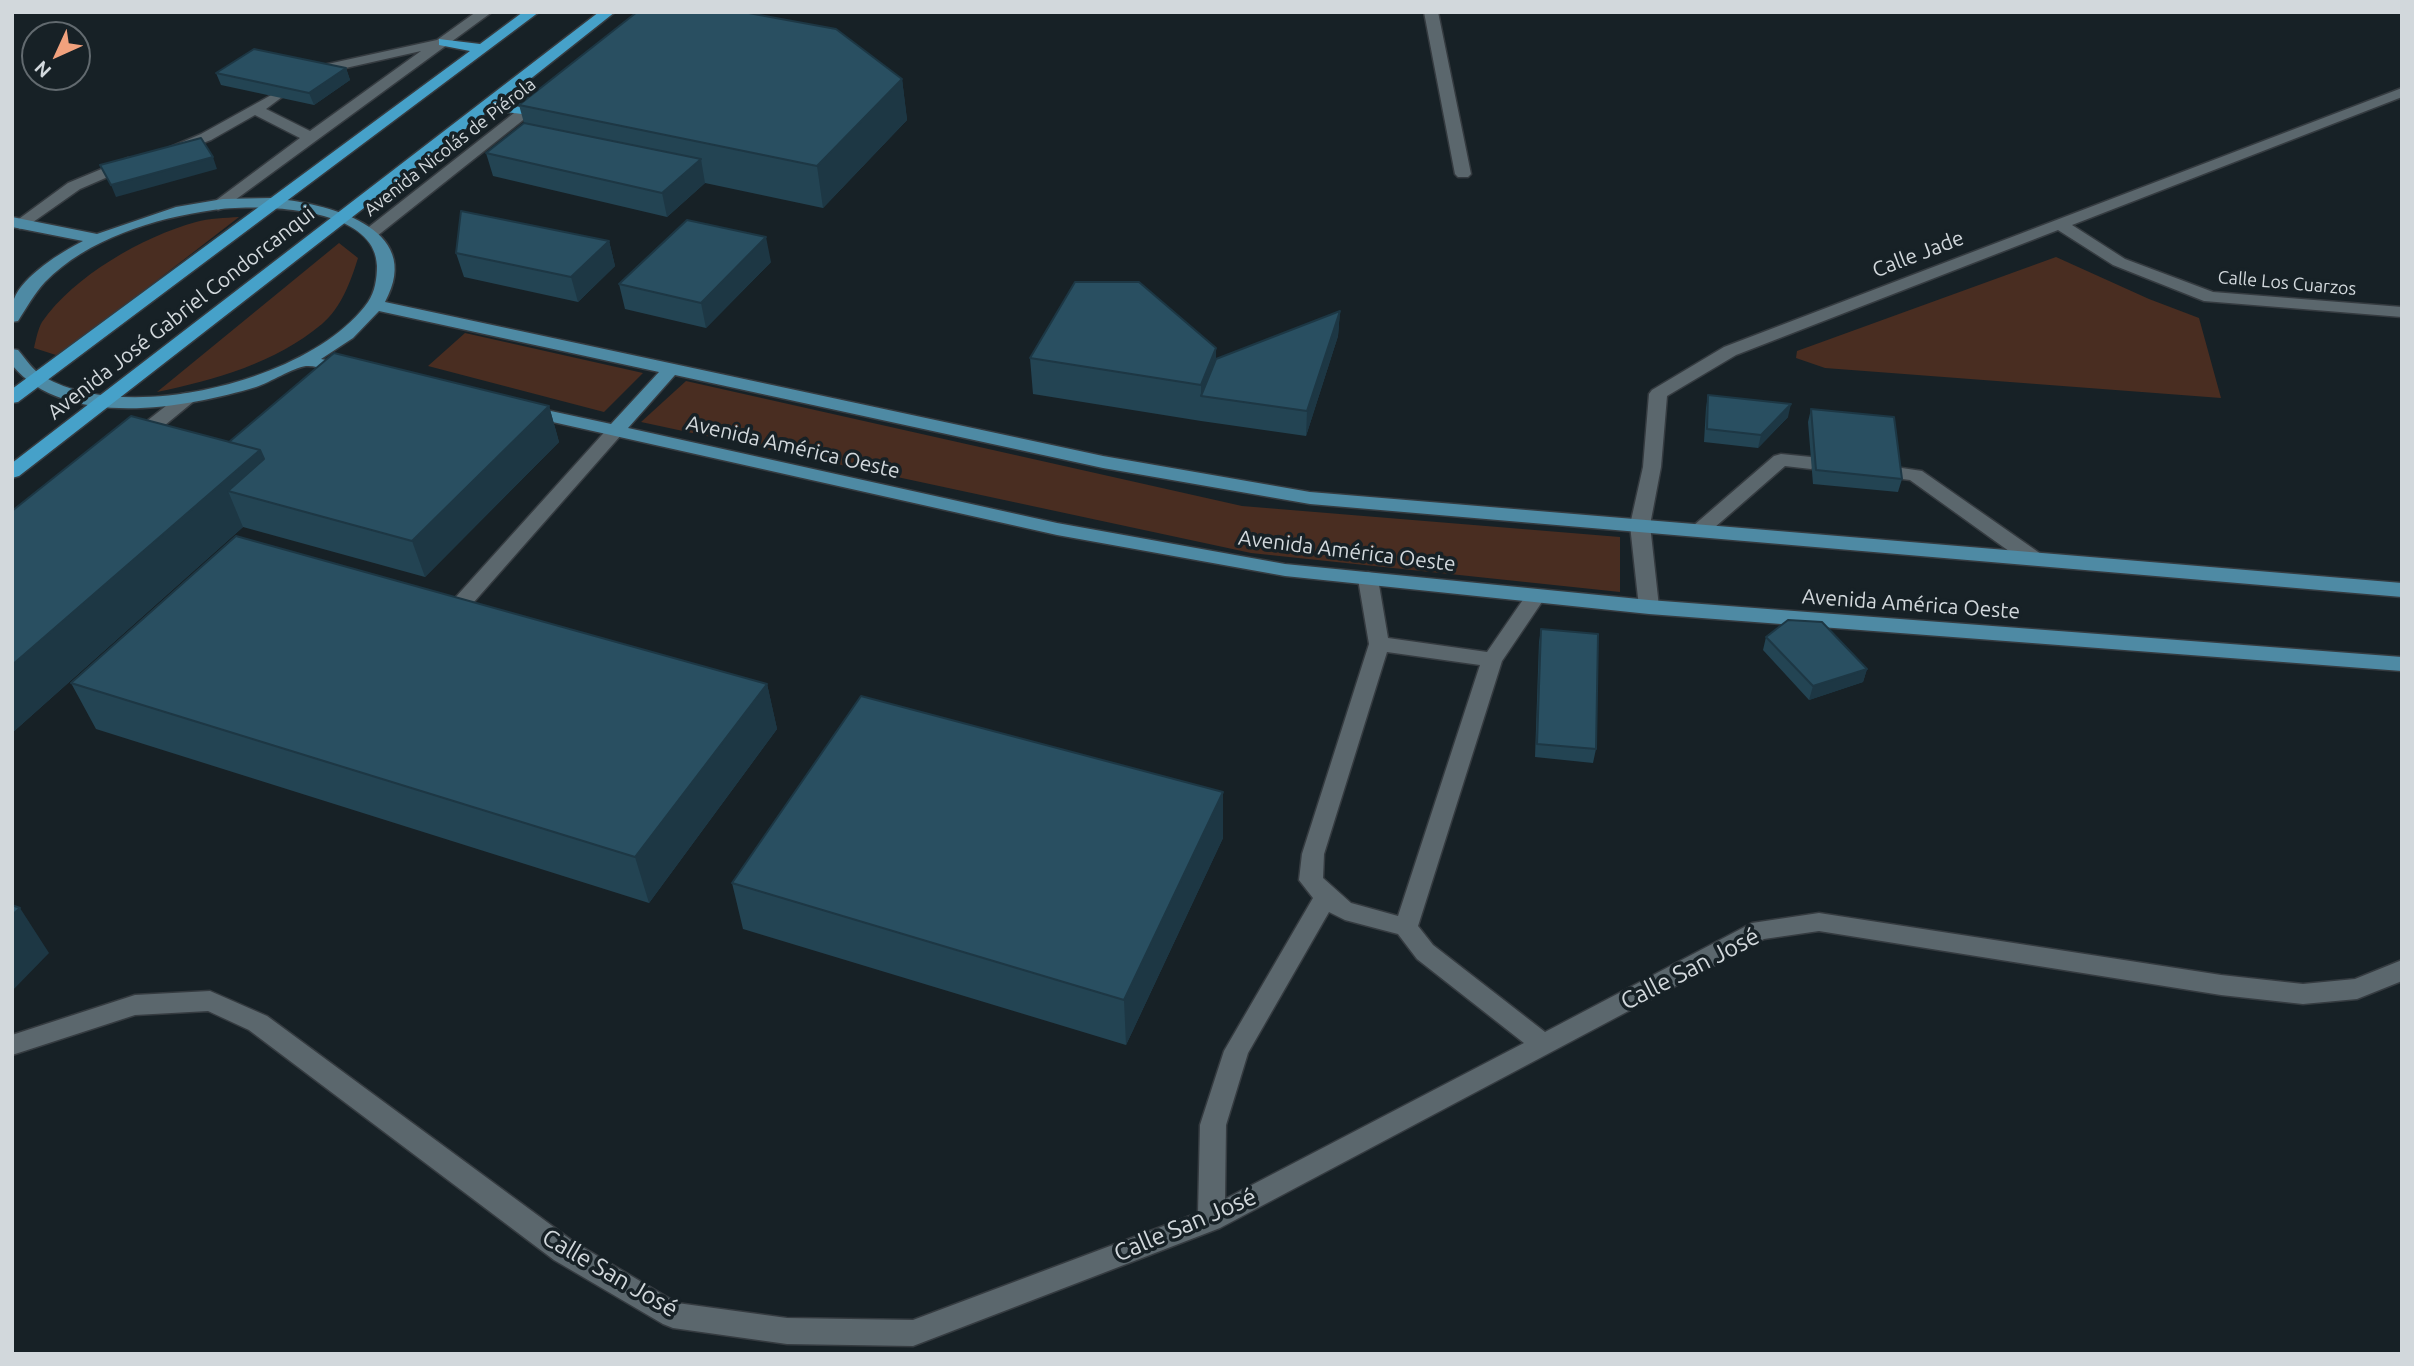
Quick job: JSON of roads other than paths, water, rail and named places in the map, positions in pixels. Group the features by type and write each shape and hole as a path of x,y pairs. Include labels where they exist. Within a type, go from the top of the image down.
{"highway":[{"path":"275,203 532,12"},
{"name":"Avenida Nicolás de Piérola","path":"344,216 608,12"},
{"path":"444,42 483,49"},
{"path":"488,105 525,112"},
{"name":"Avenida José Gabriel Condorcanqui","path":"12,398 275,203"},
{"name":"Avenida José Gabriel Condorcanqui","path":"12,472 344,216"}],"main road":[{"path":"12,317 16,299 52,267 99,239 177,212 218,205 275,203 312,207 344,216 371,233 385,254 386,279 375,305 347,334 306,361 229,390 145,402 104,401 66,394 36,380 12,354"},
{"path":"16,223 99,239"},
{"path":"375,305 1104,462 1310,498 2402,590"},
{"path":"306,361 373,376"},
{"path":"616,430 671,369"},
{"name":"Avenida América Oeste","path":"508,406 1057,529 1285,570 1649,607 2402,664"}],"street":[{"path":"1431,12 1463,174"},
{"path":"218,205 444,42 478,13"},
{"path":"310,72 444,42"},
{"name":"Avenida Nicolás de Piérola","path":"371,233 556,87"},
{"name":"Calle Jade","path":"1649,607 1640,525 1652,467 1658,394 1730,351 2400,94"},
{"path":"163,152 206,137 275,97"},
{"path":"255,109 311,138"},
{"path":"16,223 85,180 140,159"},
{"name":"Calle Los Cuarzos","path":"2060,224 2119,262 2210,297 2402,312"},
{"path":"125,448 187,398"},
{"path":"479,622 452,614 616,430"},
{"path":"1700,530 1781,460 1811,463"},
{"path":"1895,473 1915,475 2034,559"},
{"path":"1368,579 1379,644 1313,854 1311,880 1325,898 1341,911 1406,927 1425,952 1543,1044"},
{"path":"1406,927 1492,660 1536,596"},
{"path":"1379,644 1492,660"},
{"path":"1211,1220 1213,1125 1236,1051 1325,898"},
{"name":"Calle San José","path":"12,1045 135,1005 210,1002 258,1023 564,1251 673,1315 787,1331 913,1333 1211,1220 1760,930 1819,922 2221,985 2303,994 2357,989 2402,970"}]}
